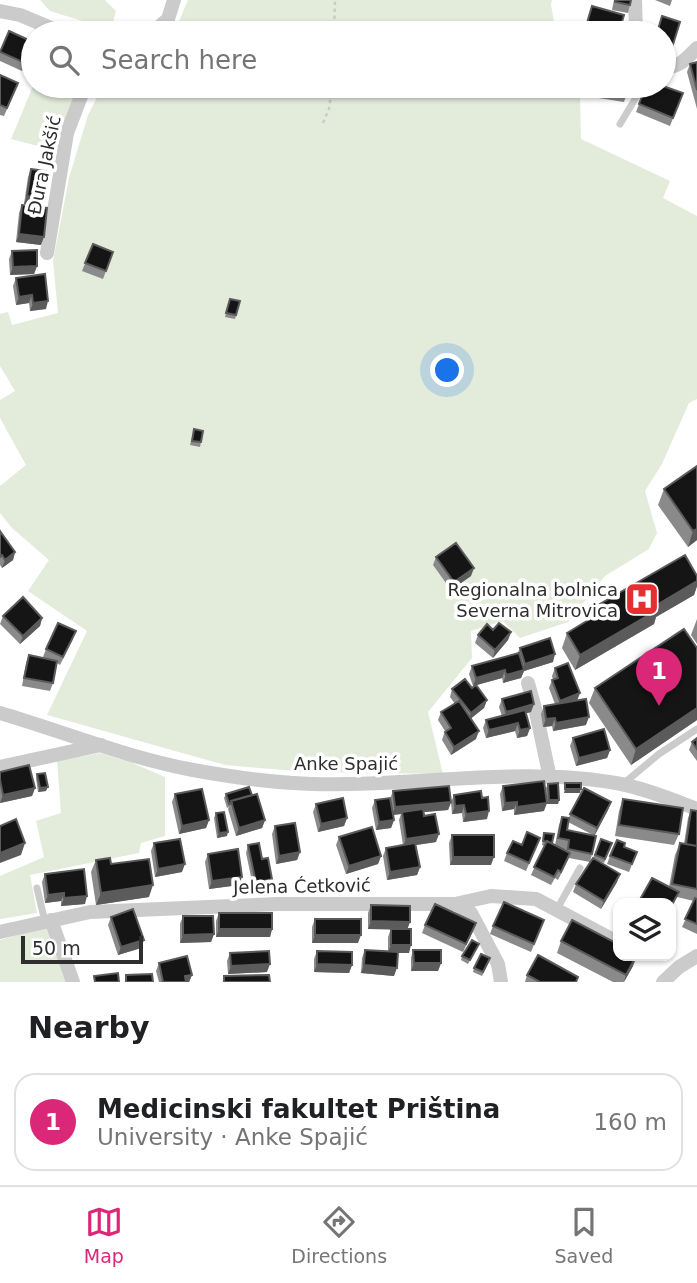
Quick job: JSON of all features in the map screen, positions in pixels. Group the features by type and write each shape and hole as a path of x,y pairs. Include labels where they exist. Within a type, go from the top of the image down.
{"street":[{"path":"166,21 174,0"},
{"path":"0,10 34,21"},
{"path":"676,67 697,48"},
{"name":"Ðura Jakšić","path":"47,253 67,133 80,98"},
{"path":"528,683 550,778"},
{"name":"Anke Spajić","path":"0,713 193,770 294,783 550,778 623,784 697,809"},
{"path":"0,767 103,745"},
{"name":"Jelena Ćetković","path":"0,932 90,912 224,906 455,904 491,896 536,900 613,940"},
{"path":"455,904 471,913 498,964 502,982"},
{"path":"48,921 73,982"},
{"path":"663,982 679,967 697,956"}],"lane":[{"path":"620,124 636,98"},
{"path":"623,784 659,754 697,729"},
{"path":"557,909 580,868"},
{"path":"37,888 48,921"}],"path":[{"path":"334,21 335,0"},
{"path":"323,123 330,98"}],"green space":[{"path":"40,0 105,0 116,11 113,21 82,21 50,11"},
{"path":"188,0 552,0 554,21 179,21"},
{"path":"28,98 73,98 57,151 11,139"},
{"path":"97,98 580,98 581,139 670,181 663,198 697,216 697,399 689,403 662,464 645,491 657,533 649,549 605,576 568,622 520,638 503,621 471,631 472,658 428,712 443,774 306,772 225,765 47,715 87,631 28,591 49,560 12,528 0,513 0,486 26,465 0,418 0,400 15,391 0,366 0,314 8,312 12,325 58,313 53,261 69,178 88,115"},
{"path":"100,753 165,777 165,836 141,843 139,853 30,875 37,913 0,919 0,876 44,857 36,821 61,813 57,761"},
{"path":"46,927 66,982 0,982 0,940"}],"building":[{"path":"615,0 631,0 630,5"},
{"path":"592,6 624,15 622,21 588,21"},
{"path":"662,16 680,22 676,35 676,21 661,21"},
{"path":"9,31 21,36 21,61 0,52"},
{"path":"697,62 697,90 690,64"},
{"path":"0,75 18,83 7,108 0,105"},
{"path":"676,91 683,93 673,118 639,104 641,98 676,98"},
{"path":"31,169 46,171 42,198 27,196"},
{"path":"22,205 47,208 44,237 19,234"},
{"path":"93,244 113,252 106,271 85,263"},
{"path":"37,250 37,266 13,267 12,251"},
{"path":"45,274 48,301 33,303 32,295 19,297 16,278"},
{"path":"230,299 240,301 236,315 226,313"},
{"path":"194,429 203,431 201,442 192,441"},
{"path":"697,466 697,529 693,531 664,489"},
{"path":"0,531 15,552 5,560 2,555 0,557"},
{"path":"456,543 474,568 454,582 436,557"},
{"path":"685,555 697,581 657,605 659,609 580,655 567,633 595,616 591,609"},
{"path":"23,597 42,618 23,636 3,616"},
{"path":"58,623 76,631 63,657 46,649"},
{"path":"499,623 511,632 495,650 478,635 487,624 493,630"},
{"path":"684,629 697,648 697,708 636,749 595,688"},
{"path":"550,638 555,654 525,664 520,648"},
{"path":"519,653 524,670 506,675 505,670 476,678 472,666"},
{"path":"29,655 57,661 53,683 24,678"},
{"path":"568,663 580,693 560,701 552,680 558,678 555,668"},
{"path":"465,679 472,688 476,685 487,700 471,713 452,689"},
{"path":"531,691 534,704 506,712 502,699"},
{"path":"586,699 589,717 556,723 555,718 546,719 544,706"},
{"path":"459,701 479,731 454,747 445,732 451,728 441,712"},
{"path":"525,710 530,728 520,730 518,723 489,730 486,720"},
{"path":"604,729 610,750 579,758 573,738"},
{"path":"29,765 35,788 3,795 0,772"},
{"path":"45,773 48,787 40,788 37,774"},
{"path":"544,781 547,803 517,807 517,802 505,803 503,786"},
{"path":"558,783 559,800 549,800 548,784"},
{"path":"565,783 581,783 581,789 565,789"},
{"path":"449,786 451,802 395,807 393,791"},
{"path":"249,787 252,795 229,804 226,794"},
{"path":"584,788 611,802 597,828 570,814"},
{"path":"202,789 209,820 182,826 175,794"},
{"path":"481,791 482,798 488,797 489,811 466,814 464,805 455,806 454,795"},
{"path":"257,794 265,820 239,828 231,801"},
{"path":"343,798 347,818 321,824 316,804"},
{"path":"390,798 394,820 379,822 375,800"},
{"path":"623,799 683,808 679,834 619,825"},
{"path":"423,809 424,816 435,814 439,834 406,839 402,812"},
{"path":"691,810 697,811 697,846 686,844"},
{"path":"224,812 228,832 219,833 216,813"},
{"path":"562,817 569,818 567,830 596,836 592,854 568,849 569,840 558,838"},
{"path":"16,819 25,843 0,853 0,826"},
{"path":"295,823 300,852 279,856 275,826"},
{"path":"372,827 381,856 349,866 339,837"},
{"path":"527,832 540,838 529,863 507,853 513,841 522,845"},
{"path":"544,833 554,834 552,843 543,841"},
{"path":"452,835 494,835 494,857 453,857"},
{"path":"180,839 185,864 158,869 154,843"},
{"path":"601,839 612,843 605,859 595,855"},
{"path":"617,840 625,843 624,847 637,852 632,864 610,856"},
{"path":"547,841 570,853 561,872 558,870 554,877 534,867"},
{"path":"259,843 262,859 268,858 272,879 256,883 248,845"},
{"path":"415,843 420,867 390,872 386,848"},
{"path":"680,843 697,846 697,889 672,884"},
{"path":"238,849 242,877 212,881 208,854"},
{"path":"110,858 111,864 149,859 153,885 101,893 96,860"},
{"path":"593,858 620,874 604,901 576,884"},
{"path":"84,869 87,896 64,898 64,893 48,895 45,874"},
{"path":"652,878 679,892 676,898 641,898"},
{"path":"695,898 697,899 697,924 685,919"},
{"path":"504,902 544,920 534,944 493,926"},
{"path":"435,904 476,923 466,944 425,925"},
{"path":"371,905 410,906 410,922 371,921"},
{"path":"133,909 144,940 121,947 111,917"},
{"path":"219,913 272,913 272,929 219,929"},
{"path":"183,916 213,916 214,934 183,935"},
{"path":"315,919 361,919 361,935 315,935"},
{"path":"572,920 613,941 613,961 633,961 626,975 561,941"},
{"path":"391,929 411,929 411,945 391,945"},
{"path":"472,940 479,944 470,960 462,956"},
{"path":"365,950 398,952 397,968 364,965"},
{"path":"413,950 441,950 441,963 414,963"},
{"path":"269,951 270,964 231,966 230,953"},
{"path":"317,951 352,952 352,965 317,964"},
{"path":"481,954 490,958 483,972 474,968"},
{"path":"538,955 578,977 576,982 540,982 527,975"},
{"path":"187,956 192,975 185,976 186,982 163,982 159,963"},
{"path":"118,973 119,982 95,982 94,976"},
{"path":"152,974 153,982 126,982 126,975"},
{"path":"269,975 270,982 224,982 224,976"}],"place":[{"name":"Regionalna bolnica Severna Mitrovica","path":"642,599"},
{"name":"Medicinski fakultet Priština","path":"659,706"}]}
